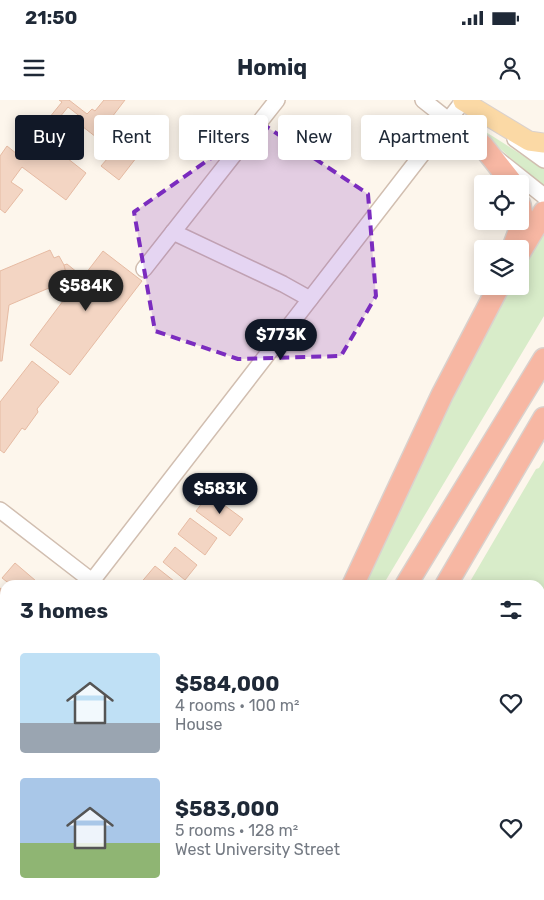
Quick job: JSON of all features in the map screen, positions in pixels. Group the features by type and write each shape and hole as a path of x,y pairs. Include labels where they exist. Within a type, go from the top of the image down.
{"highway":[{"path":"487,152 506,175"},
{"path":"527,240 544,212"},
{"path":"356,580 442,395 493,295"},
{"path":"409,580 544,359"},
{"path":"449,580 544,418"}],"main road":[{"path":"463,100 529,141 544,143"}],"street":[{"path":"144,269 277,100"},
{"path":"423,100 442,115"},
{"path":"452,115 463,100 544,160"},
{"path":"487,150 544,196"},
{"path":"96,580 418,160"},
{"path":"173,232 283,284 310,299"},
{"path":"0,510 88,580"}],"highlighted area":[{"path":"261,123 368,194 376,296 341,356 238,359 155,331 134,212"}],"green space":[{"path":"487,133 544,169 544,188 487,137"},
{"path":"544,227 544,316 386,580 367,580 482,335 503,295 529,295 529,251"},
{"path":"544,460 544,580 471,580 536,469 539,468"}],"building":[{"path":"59,100 69,100 87,114 92,109 95,111 104,100 125,100 114,115 94,115 94,135 84,128 84,115 78,115 68,107 62,115 51,115 62,102"},
{"path":"7,146 15,152 15,160 70,160 86,173 66,200 22,167 11,182 23,190 5,213 0,209 0,156"},
{"path":"106,160 135,160 119,180 101,166"},
{"path":"50,250 54,258 59,256 64,265 66,272 60,275 63,282 9,305 2,361 0,361 0,271"},
{"path":"103,251 142,281 70,375 30,345 78,281 66,272 64,265 67,264 83,277"},
{"path":"32,361 59,382 37,409 38,412 25,430 22,428 4,453 0,450 0,402"},
{"path":"209,494 243,519 230,536 196,511"},
{"path":"190,518 217,538 205,555 178,534"},
{"path":"175,547 197,565 185,580 163,562"},
{"path":"15,563 35,580 5,580 2,578"},
{"path":"155,566 173,580 143,580"}]}
